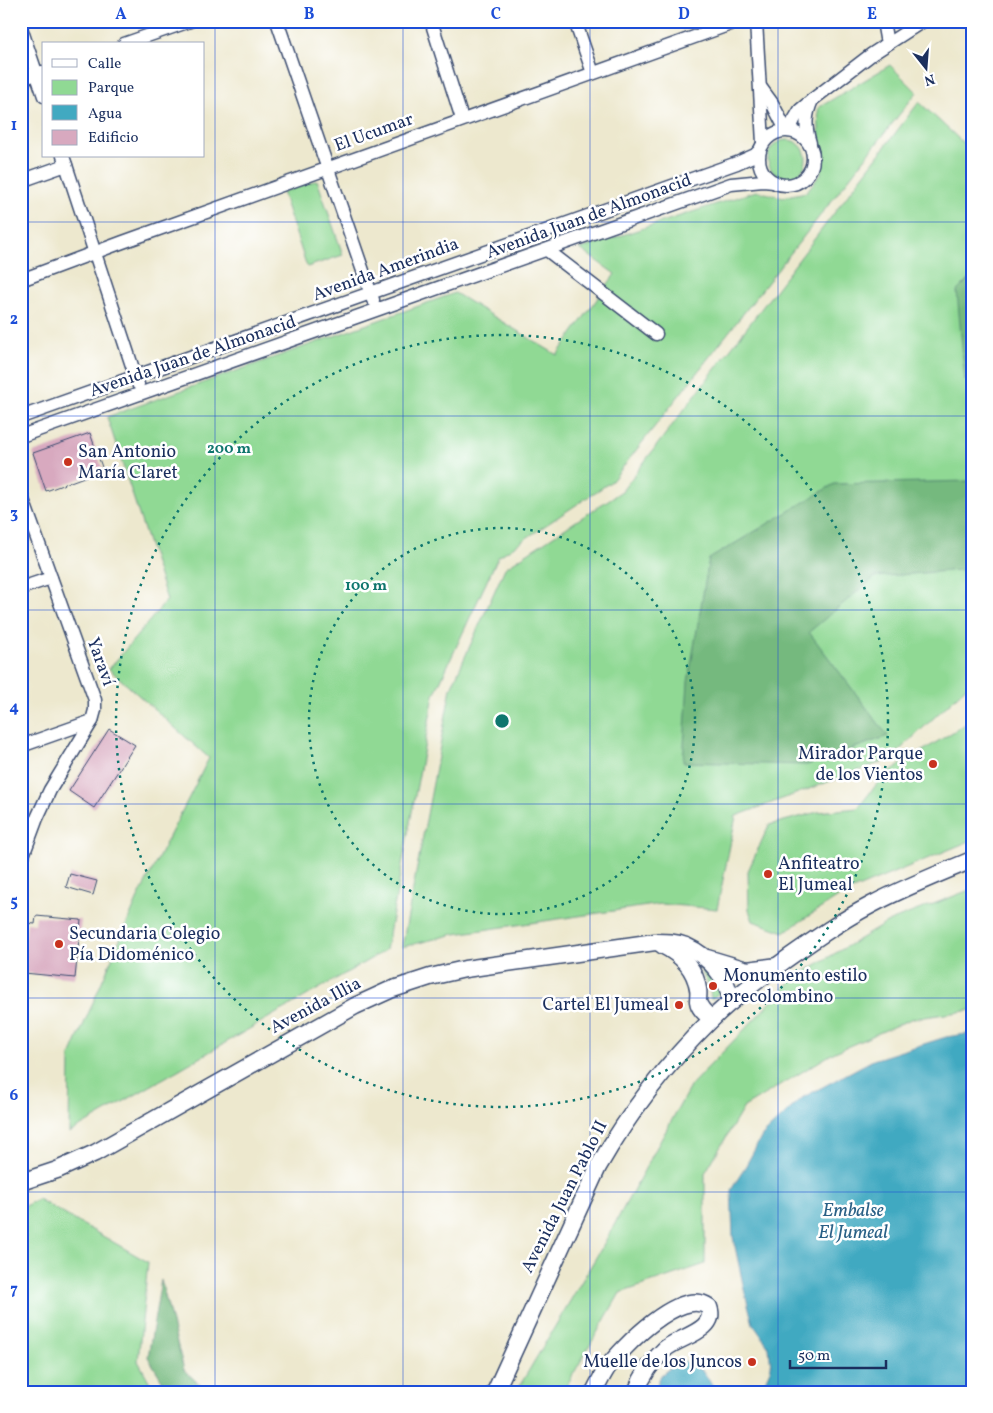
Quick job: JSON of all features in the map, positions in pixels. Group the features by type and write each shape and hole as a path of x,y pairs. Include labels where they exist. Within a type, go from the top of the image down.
{"main road":[{"name":"Avenida Juan Pablo II","path":"495,1392 580,1206 617,1135 663,1072 712,1019 731,1002 813,940 871,905 972,860"},
{"name":"Avenida Illia","path":"21,1182 57,1170 95,1153 355,1006 390,990 465,968 655,942 672,942 685,946 703,957 722,975 729,990 731,1002"},
{"path":"655,942 672,950 688,964 699,990 698,1002 703,1012 712,1019"},
{"name":"Avenida Illia","path":"703,957 747,970 778,966"},
{"path":"594,1392 608,1368 654,1320 671,1310 688,1304 698,1302 709,1307 711,1313 708,1322 697,1332 667,1348 652,1362 636,1392"}],"street":[{"path":"127,42 152,27 190,21"},
{"path":"277,21 377,310"},
{"path":"430,21 462,120"},
{"path":"575,21 593,73"},
{"name":"El Ucumar","path":"21,280 740,21"},
{"path":"756,21 761,88 762,147 760,165 763,172 774,182 782,185 791,185 799,182 811,169 813,160 806,121 807,112 812,100"},
{"path":"883,21 887,44"},
{"path":"788,131 800,110 812,100 887,44 923,21"},
{"path":"21,28 40,72 21,79"},
{"path":"761,88 788,131"},
{"path":"762,147 769,137 776,133 788,131 804,137 810,145"},
{"name":"Avenida Amerindia","path":"21,417 737,164 755,155 762,147"},
{"path":"21,181 65,161 141,394"},
{"name":"Avenida Juan de Almonacid","path":"21,436 731,184 763,181 774,182"},
{"path":"547,250 656,334"},
{"name":"Yaraví","path":"21,494 95,700 92,721 50,790 37,818 21,862"},
{"path":"21,588 51,578"},
{"path":"21,746 92,721"}],"green space":[{"path":"890,65 917,92 612,481 498,557 434,695 386,950 69,1133 70,1056 137,900 209,758 109,669 167,600 107,417 455,293 557,355 615,274 580,249 756,191 782,197 806,192 821,174 818,108"},
{"path":"919,102 972,151 972,682 890,759 736,816 717,909 661,904 455,934 402,947 451,688 505,568 622,491"},
{"path":"787,140 801,145 806,159 801,173 787,178 773,173 768,159 773,145"},
{"path":"317,180 343,255 307,267 282,192"},
{"path":"972,276 972,376 965,381 957,291"},
{"path":"972,481 972,569 875,577 809,632 888,736 807,765 683,762 688,682 709,559 834,484"},
{"path":"972,720 972,840 843,894 784,932 753,921 749,910 748,871 769,825 818,812 858,808 884,775"},
{"path":"972,889 972,1010 911,1019 835,1052 744,1107 705,1173 705,1264 620,1293 563,1392 516,1392 601,1249 691,1085 795,977 890,921"},
{"path":"700,967 723,989 711,1000 710,990"},
{"path":"38,1199 148,1262 138,1361 155,1392 21,1392 21,1208"},
{"path":"161,1280 184,1370 208,1392 169,1392 148,1357"}],"water":[{"name":"Embalse El Jumeal","path":"972,1033 972,1392 756,1392 763,1386 771,1368 769,1347 753,1324 744,1289 733,1237 731,1190 762,1136 802,1098 873,1060 946,1037"},
{"path":"681,1359 703,1371 717,1392 654,1392 661,1375"}],"building":[{"name":"San Antonio María Claret","path":"90,433 103,470 46,491 33,453"},
{"path":"109,729 135,745 94,808 69,791"},
{"path":"70,874 97,881 93,895 66,887"},
{"path":"36,916 81,920 75,978 24,973 26,958 23,957 27,923 35,924"}],"place":[{"name":"San Antonio María Claret","path":"68,462"},
{"name":"Mirador Parque de los Vientos","path":"933,764"},
{"name":"Anfiteatro El Jumeal","path":"768,874"},
{"name":"Secundaria Colegio Pía Didoménico","path":"59,944"},
{"name":"Monumento estilo precolombino","path":"713,986"},
{"name":"Cartel El Jumeal","path":"679,1005"},
{"name":"Muelle de los Juncos","path":"752,1362"}]}
